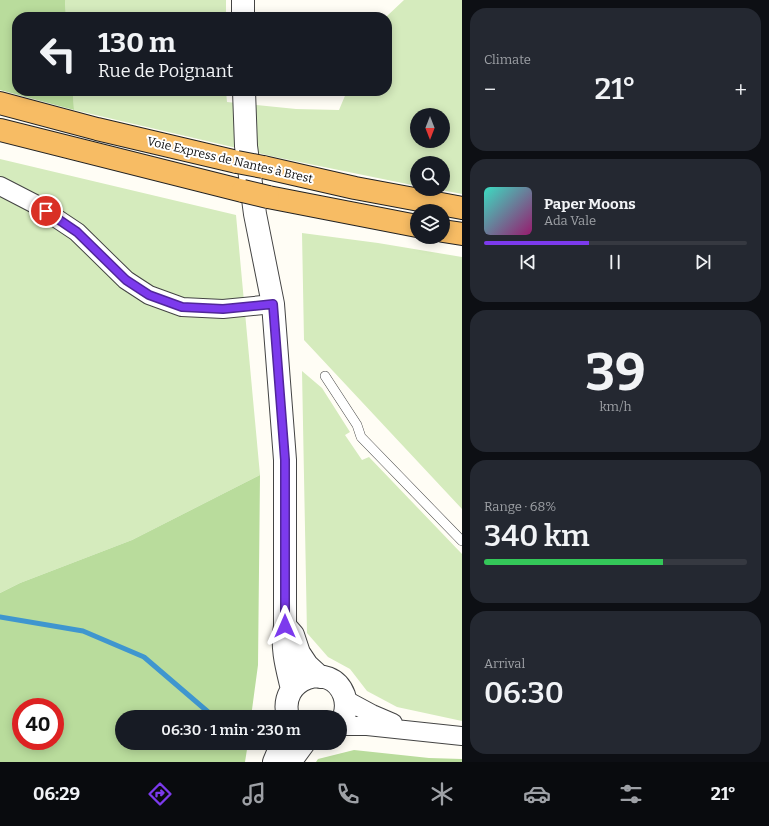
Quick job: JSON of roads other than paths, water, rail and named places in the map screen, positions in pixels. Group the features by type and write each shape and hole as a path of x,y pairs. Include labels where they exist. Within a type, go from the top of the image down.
{"highway":[{"name":"Voie Express de Nantes à Brest","path":"0,103 97,129 263,168 369,191 462,208"},
{"path":"0,130 268,197 410,225"},
{"path":"450,231 462,234"}],"street":[{"path":"243,0 243,12"},
{"path":"244,96 246,146 256,214 273,304 285,460 285,626 283,638 284,658 292,689"},
{"path":"0,186 35,204 77,232 126,280 149,295 182,307 223,309 273,304"},
{"path":"285,626 293,635 300,654 307,665 320,677"},
{"path":"287,710 286,703 292,689 297,683 312,677 329,679 337,685 343,692 346,700 346,710"},
{"path":"346,700 372,714 412,730"},
{"path":"347,725 412,730 462,736"},
{"path":"274,762 279,750"},
{"path":"290,762 299,750"}],"lane":[{"path":"325,376 357,426 361,437 462,541"}],"waterway":[{"path":"0,617 83,631 144,657 206,710"}]}
